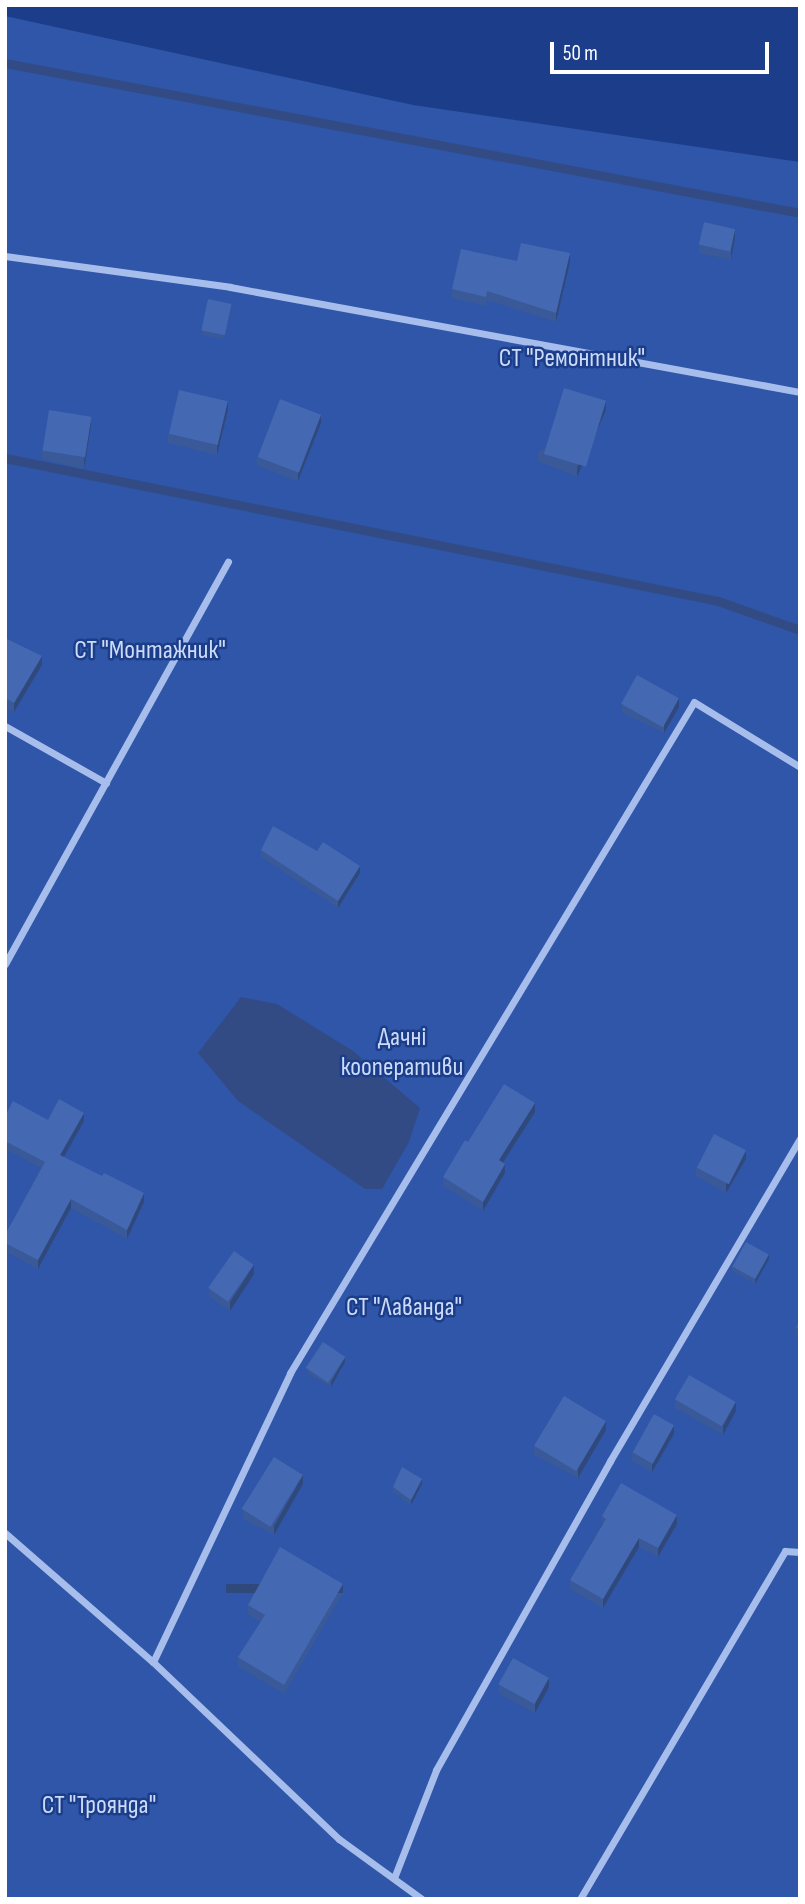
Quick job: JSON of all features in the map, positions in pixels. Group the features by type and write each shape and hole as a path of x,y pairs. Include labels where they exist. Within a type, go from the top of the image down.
{"street":[{"path":"5,256 230,287 800,392"},
{"path":"5,964 228,562"},
{"path":"153,1662 290,1373 694,702 800,767"},
{"path":"5,726 106,783"},
{"path":"394,1878 436,1770 610,1461 800,1139"},
{"path":"5,1533 153,1662 339,1839 422,1899"},
{"path":"580,1899 785,1551 800,1552"}],"green space":[{"name":"Дачні кооперативи","path":"5,16 413,105 800,162 800,1899 5,1899"}],"shaded area":[{"path":"241,997 277,1004 353,1051 420,1108 409,1142 382,1189 365,1189 238,1101 198,1053"}],"building":[{"path":"704,222 735,229 730,252 699,244"},
{"path":"521,243 570,253 556,313 487,291 486,297 452,289 461,249 517,261"},
{"path":"208,299 231,304 225,335 201,330"},
{"path":"564,388 606,401 586,467 544,454"},
{"path":"179,390 228,401 218,445 169,434"},
{"path":"280,399 321,415 299,473 258,457"},
{"path":"49,410 91,417 85,457 43,450"},
{"path":"5,638 42,656 14,703 5,698"},
{"path":"637,675 679,698 663,727 621,704"},
{"path":"273,826 317,851 323,842 360,866 338,901 261,850"},
{"path":"504,1084 535,1103 499,1160 505,1164 483,1202 443,1177"},
{"path":"59,1099 84,1113 60,1155 144,1193 127,1230 71,1199 38,1260 5,1243 5,1235 45,1162 5,1141 5,1116 13,1101 48,1120"},
{"path":"714,1134 746,1150 729,1184 697,1168"},
{"path":"746,1242 769,1255 755,1279 732,1266"},
{"path":"234,1251 254,1265 228,1302 208,1288"},
{"path":"323,1342 345,1357 328,1383 306,1368"},
{"path":"689,1375 736,1402 722,1426 675,1399"},
{"path":"564,1396 606,1421 576,1471 534,1446"},
{"path":"654,1414 674,1425 653,1464 633,1452"},
{"path":"274,1457 303,1475 271,1527 242,1509"},
{"path":"402,1467 422,1479 411,1500 393,1487"},
{"path":"621,1483 677,1515 658,1548 639,1538 603,1599 570,1580 606,1519 602,1516"},
{"path":"280,1547 343,1584 284,1685 238,1657 265,1615 248,1605"},
{"path":"513,1658 549,1678 534,1704 498,1684"}],"waterway":[{"path":"5,63 800,213"},
{"path":"5,458 718,601 800,630"}],"park label":[{"name":"СТ \"Ремонтник\"","path":"572,359"},
{"name":"СТ \"Монтажник\"","path":"150,651"},
{"name":"СТ \"Лаванда\"","path":"404,1308"},
{"name":"СТ \"Троянда\"","path":"99,1806"}]}
